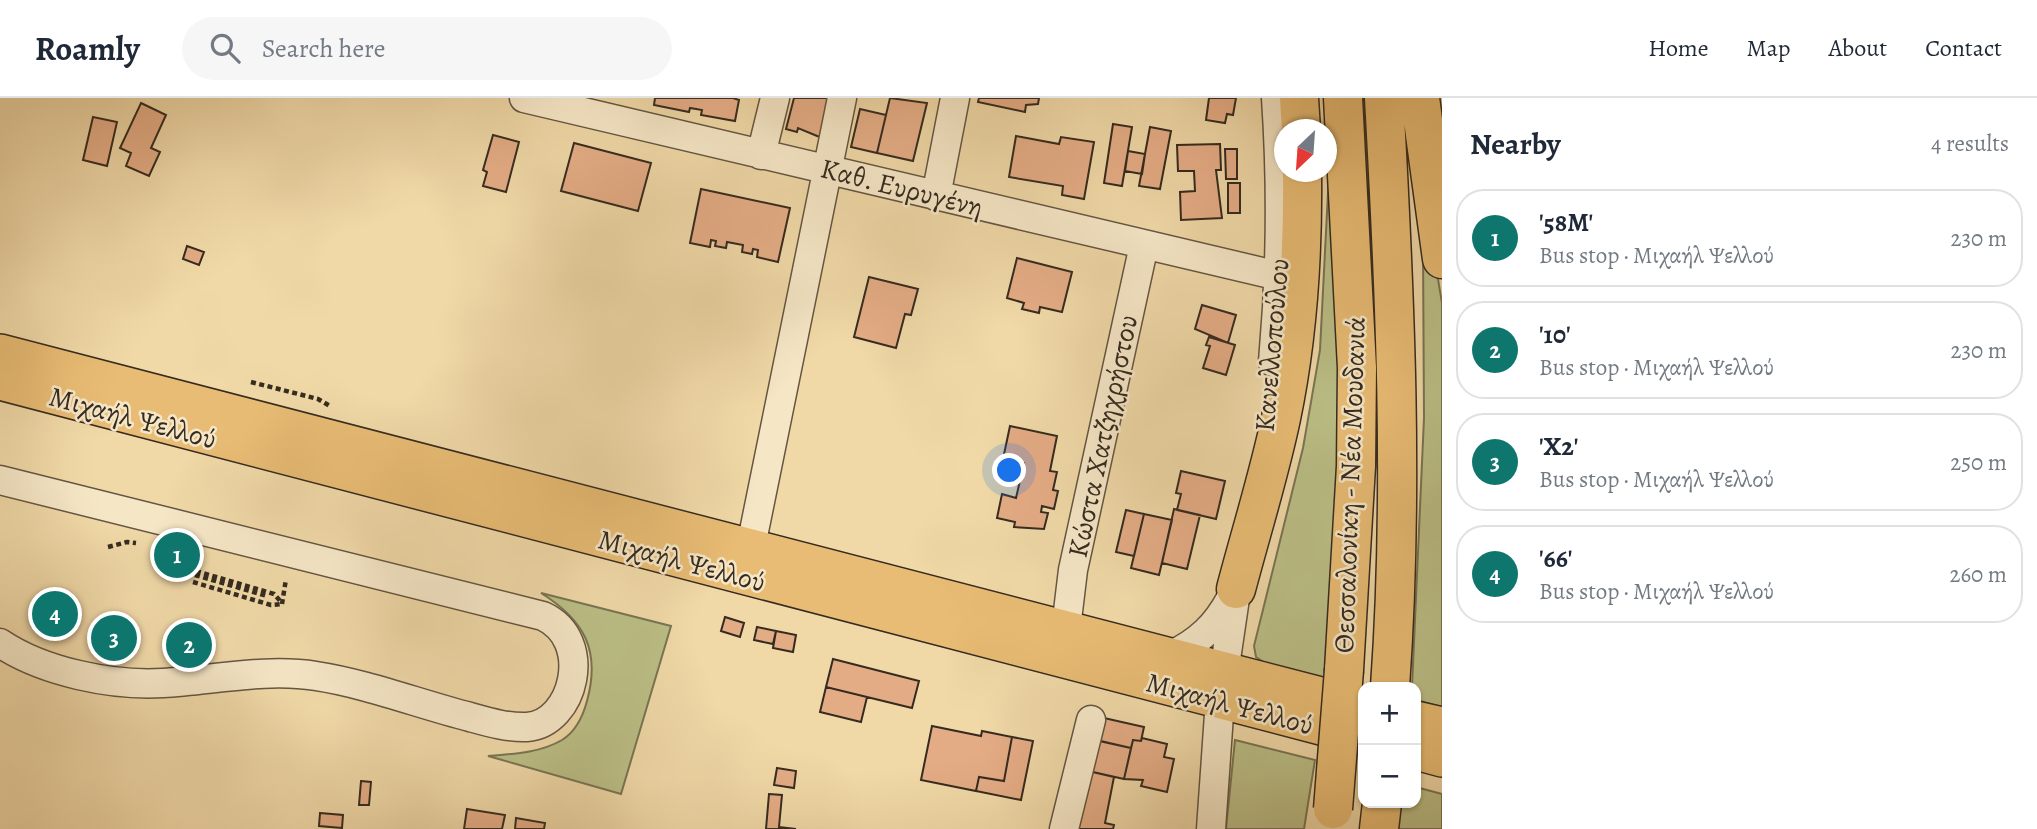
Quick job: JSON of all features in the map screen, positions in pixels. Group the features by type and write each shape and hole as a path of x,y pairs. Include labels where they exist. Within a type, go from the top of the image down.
{"highway":[{"path":"1299,98 1300,119"},
{"name":"Θεσσαλονίκη - Νέα Μουδανιά","path":"1331,819 1344,670 1356,466 1357,368 1343,98"},
{"name":"Θεσσαλονίκη - Νέα Μουδανιά","path":"1384,98 1393,247 1398,500 1390,682"},
{"path":"1420,98 1442,259"},
{"path":"1236,589 1281,418 1301,267 1302,182"}],"main road":[{"name":"Μιχαήλ Ψελλού","path":"0,352 1170,656 1222,685 1358,736"},
{"name":"Μιχαήλ Ψελλού","path":"0,382 1222,685 1358,705"},
{"path":"1421,720 1442,725"},
{"path":"1421,753 1442,759"}],"street":[{"name":"Καθ. Ευρυγένη","path":"524,98 1279,276"},
{"path":"761,155 775,98"},
{"path":"751,547 842,98"},
{"path":"936,196 955,98"},
{"name":"Κανελλοπούλου","path":"1211,829 1222,685 1236,589 1263,442 1279,276 1280,154 1276,98"},
{"name":"Κώστα Χατζηχρήστου","path":"1066,628 1073,570 1144,246"},
{"path":"0,481 543,616 558,624 569,636 574,664 561,707 539,724 524,727 445,711 317,676 271,673 132,683 50,666 0,643"},
{"path":"1170,656 1194,644 1209,631 1222,616 1236,589"},
{"path":"1064,829 1091,720"}],"path":[{"path":"251,382 318,399"},
{"path":"195,576 274,594 282,604 271,605 195,576"},
{"path":"195,576 267,598"}],"green space":[{"path":"1329,182 1334,182 1339,411 1336,531 1325,680 1268,665 1256,657 1254,646 1303,448 1320,350"},
{"path":"1428,219 1442,303 1442,707 1421,701 1421,682 1412,682 1424,418 1423,249"},
{"path":"541,593 671,626 621,794 488,756 545,748 562,740 578,723 585,707 592,666 585,638 568,614"},
{"path":"1235,740 1315,760 1304,829 1226,829"},
{"path":"1421,788 1442,794 1442,829 1395,829 1400,808 1421,808"}],"building":[{"path":"655,98 739,100 735,121 701,115 702,110 690,108 689,112 654,105"},
{"path":"794,98 829,98 822,138 798,128 797,132 786,129"},
{"path":"890,98 927,103 913,161 877,153"},
{"path":"979,98 1039,98 1038,104 1026,105 1025,112 978,102"},
{"path":"1209,98 1236,98 1233,115 1227,114 1225,123 1206,120"},
{"path":"141,103 166,115 151,148 160,152 149,176 126,166 131,153 120,148"},
{"path":"860,109 886,115 877,153 851,147"},
{"path":"93,117 117,122 107,166 83,160"},
{"path":"1113,124 1132,127 1122,186 1104,183"},
{"path":"1150,127 1171,131 1160,189 1139,186"},
{"path":"493,135 519,142 506,192 483,186 487,172 483,170"},
{"path":"1016,136 1059,144 1061,137 1094,142 1084,199 1062,195 1063,186 1009,177"},
{"path":"574,143 651,163 638,211 561,191"},
{"path":"1220,144 1221,170 1216,170 1222,218 1181,220 1180,192 1195,191 1194,171 1178,171 1177,145"},
{"path":"1225,149 1237,149 1237,179 1226,179"},
{"path":"1128,151 1145,154 1142,174 1125,171"},
{"path":"1228,183 1240,183 1240,213 1228,213"},
{"path":"701,189 790,208 778,262 757,257 758,250 753,249 752,254 742,252 743,245 727,242 726,248 715,246 716,241 711,240 710,247 690,243"},
{"path":"187,246 204,252 199,265 183,259"},
{"path":"1017,258 1072,272 1062,312 1040,307 1039,313 1022,309 1024,303 1007,298"},
{"path":"869,277 918,289 911,315 905,314 896,348 854,337"},
{"path":"1202,305 1236,315 1228,343 1195,329"},
{"path":"1209,337 1235,345 1226,375 1203,368 1210,346 1206,345"},
{"path":"1010,426 1057,436 1050,471 1057,472 1053,490 1058,491 1054,509 1042,506 1041,512 1048,513 1044,529 1014,527 1015,522 997,518 1002,494 1016,498 1024,463 1003,459"},
{"path":"1181,471 1225,481 1216,519 1177,510 1181,494 1176,493"},
{"path":"1174,509 1200,515 1187,569 1162,563"},
{"path":"1126,510 1144,514 1134,556 1116,552"},
{"path":"1144,514 1172,520 1159,575 1131,568"},
{"path":"725,617 744,623 740,637 721,631"},
{"path":"757,627 776,631 773,644 754,640"},
{"path":"776,631 796,635 793,652 773,648"},
{"path":"833,659 919,681 912,708 826,687"},
{"path":"826,687 867,697 861,722 820,712"},
{"path":"1104,718 1144,727 1141,741 1133,740 1131,748 1099,741"},
{"path":"932,726 981,736 982,731 1012,737 1004,781 979,777 976,791 921,780"},
{"path":"1012,737 1033,741 1021,800 976,791 979,777 1004,781"},
{"path":"1142,738 1167,744 1164,757 1174,759 1167,792 1141,786 1143,780 1124,779 1133,740 1141,741"},
{"path":"1092,739 1131,748 1124,779 1084,770"},
{"path":"777,768 796,771 794,788 774,785"},
{"path":"1084,770 1114,777 1105,823 1114,825 1113,829 1072,829"},
{"path":"361,781 371,782 369,805 359,805"},
{"path":"769,794 782,795 779,827 796,829 766,829"},
{"path":"467,809 505,815 502,829 464,829"},
{"path":"320,813 343,815 342,828 319,826"},
{"path":"516,818 545,823 544,829 515,829"}],"place":[{"name":"'58Μ'","path":"177,555"},
{"name":"'66'","path":"55,614"},
{"name":"'Χ2'","path":"114,638"},
{"name":"'10'","path":"189,645"}]}
